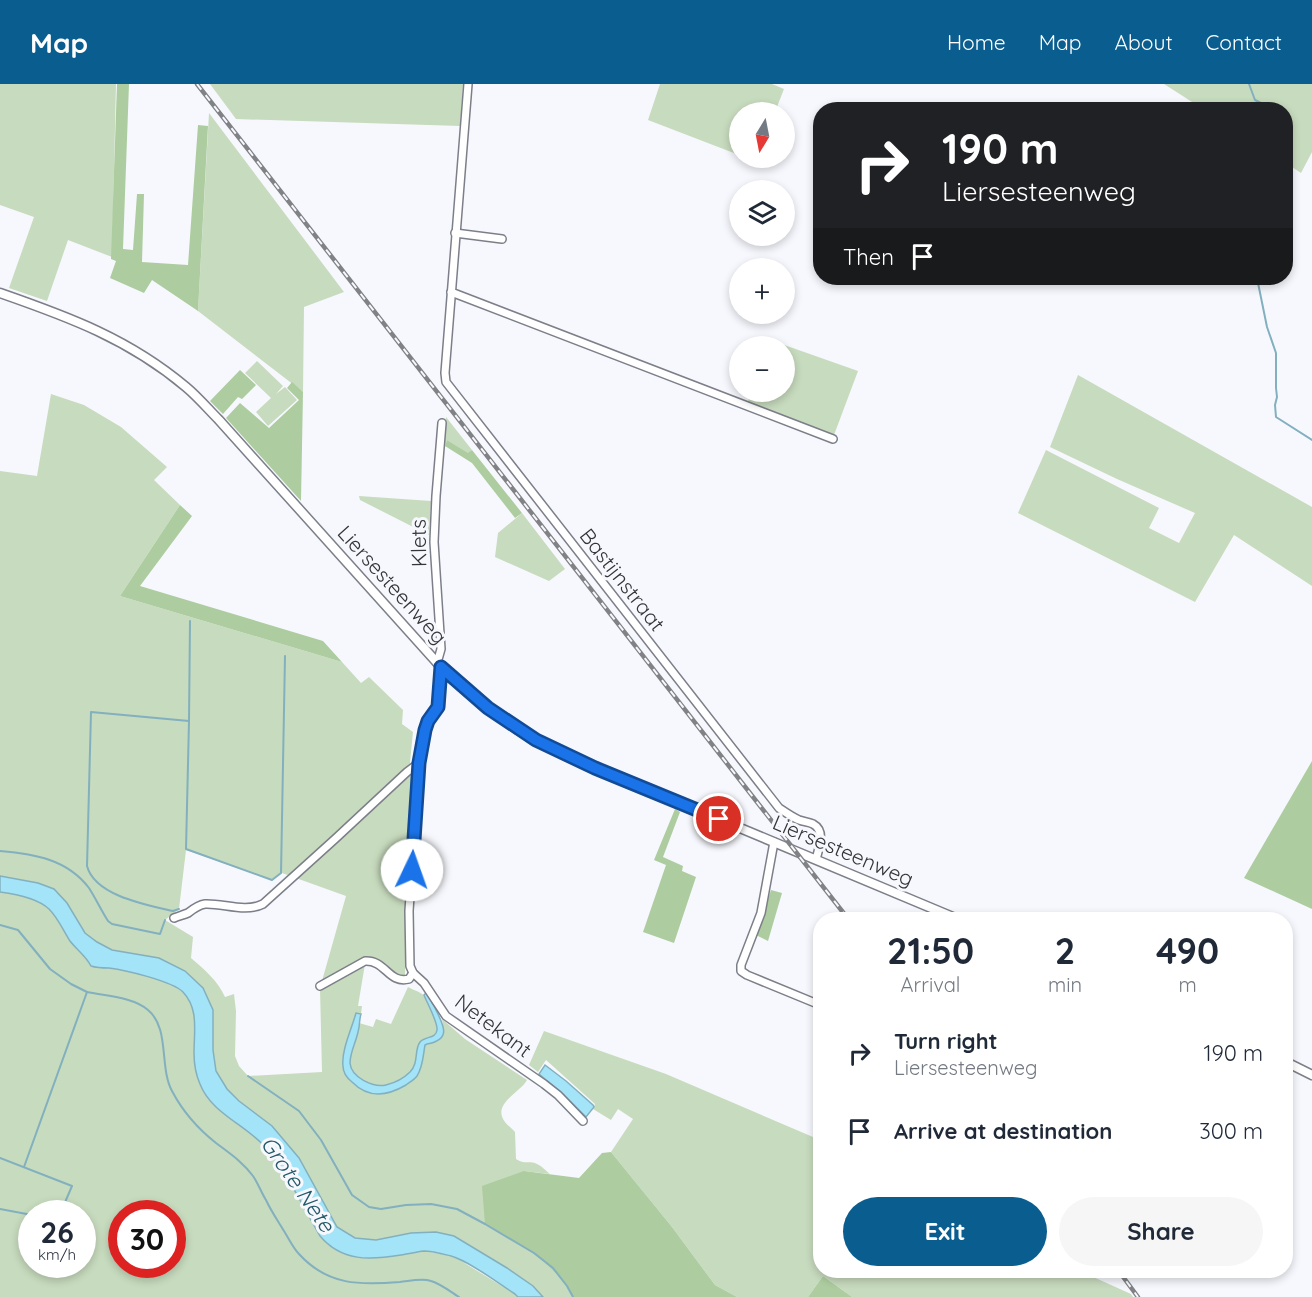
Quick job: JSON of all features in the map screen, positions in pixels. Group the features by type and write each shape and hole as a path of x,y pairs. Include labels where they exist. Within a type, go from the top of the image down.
{"street":[{"name":"Bastijnstraat","path":"468,84 455,233 446,382 779,808 800,820 817,826 821,833 816,859"},
{"path":"455,233 502,239"},
{"path":"451,292 833,440"},
{"name":"Liersesteenweg","path":"0,293 75,320 102,333 157,365 187,388 219,420 439,665 488,708 536,740 595,768 941,912"},
{"name":"Klets","path":"439,665 441,649 434,542 442,423"},
{"path":"320,987 365,961 373,960 389,975 403,980 410,979 413,973 410,966 409,911 419,763 428,721 438,707 439,665"},
{"path":"174,918 204,904 258,906 271,898 419,763"},
{"path":"774,842 761,913 741,970 747,975 813,1002"},
{"name":"Netekant","path":"413,973 424,983 446,1016 544,1084 584,1121"},
{"path":"1293,1066 1312,1075"}],"green space":[{"path":"0,84 116,84 112,257 68,240 47,301 9,288 34,217 0,205"},
{"path":"117,84 129,84 123,249 133,250 137,194 144,194 142,262 188,265 198,125 208,126 198,311 152,280 144,293 110,278 116,261 111,259"},
{"path":"210,84 463,84 460,126 236,119"},
{"path":"660,84 772,84 784,89 779,102 729,102 729,151 648,120"},
{"path":"1164,84 1312,84 1312,152 1301,173 1293,168 1293,102 1192,102"},
{"path":"209,113 344,292 304,307 303,392 198,311"},
{"path":"795,349 858,371 834,435 747,403 795,402"},
{"path":"257,361 283,386 276,394 285,387 297,400 268,426 256,412 271,398 245,373"},
{"path":"240,370 256,385 242,399 238,397 223,414 210,401"},
{"path":"1078,375 1312,507 1312,586 1234,535 1195,602 1018,513 1046,450 1159,508 1149,528 1179,543 1195,513 1050,447"},
{"path":"292,382 303,392 301,501 226,418 240,403 269,428 299,400 287,388"},
{"path":"51,394 84,405 121,427 167,467 154,480 180,505 120,596 342,662 361,683 369,677 403,710 402,724 413,732 410,762 415,779 405,975 400,977 365,964 358,1006 362,1006 361,1014 356,1013 344,1052 343,1069 364,1091 378,1094 412,1081 418,1073 426,1044 435,1042 444,1032 442,1019 465,1039 527,1080 504,1104 502,1116 515,1132 516,1159 537,1164 550,1174 524,1171 534,1253 556,1273 573,1297 543,1297 533,1286 507,1268 454,1236 411,1233 376,1240 355,1238 337,1227 299,1158 227,1089 216,1071 213,1050 213,1010 129,954 112,950 85,933 67,903 54,889 38,883 0,876 0,471 37,476","holes":["186,850 272,880 282,873 346,896 320,988 322,1072 248,1076 239,1066 235,1056 234,994 225,997 215,981 191,958 193,937 165,920 179,909"]},
{"path":"446,417 472,450 469,454 447,440 445,446 442,445"},
{"path":"447,440 468,453 472,450 522,513 515,518 472,463 445,446"},
{"path":"359,496 431,501 429,535 360,500"},
{"path":"180,505 192,516 140,586 323,641 342,662 120,596"},
{"path":"522,513 565,569 549,581 495,557 498,533"},
{"path":"1312,761 1312,909 1244,878"},
{"path":"675,809 680,812 663,857 683,866 682,871 696,877 674,943 643,932 666,865 654,860"},
{"path":"771,890 782,893 768,941 756,935"},
{"path":"0,892 32,899 49,909 70,941 91,966 148,977 169,984 183,992 194,1012 197,1073 205,1094 220,1111 265,1147 288,1179 320,1236 328,1245 360,1258 380,1258 424,1251 453,1256 518,1297 0,1297"},
{"path":"408,987 425,997 435,1021 436,1034 419,1043 415,1064 407,1075 385,1086 374,1085 357,1075 350,1064 359,1023 373,1027 376,1019 391,1024"},
{"path":"544,1031 666,1074 813,1137 813,1278 822,1278 808,1297 737,1297 715,1285 672,1227 611,1152 633,1119 618,1109 611,1120 593,1109 595,1104 546,1060 538,1072 529,1065"},
{"path":"611,1152 672,1227 715,1285 737,1297 573,1297 565,1284 546,1263 485,1224 482,1186 524,1171 579,1178 602,1153"},
{"path":"822,1278 826,1278 852,1297 808,1297"},
{"path":"826,1278 1096,1278 1133,1297 852,1297"}],"water":[{"name":"Grote Nete","path":"0,876 38,883 54,889 67,903 85,933 97,942 112,950 159,958 185,971 203,988 213,1010 213,1050 216,1071 227,1089 272,1126 299,1158 337,1227 355,1238 376,1240 411,1233 436,1232 454,1236 507,1268 533,1286 543,1297 518,1297 475,1267 445,1254 424,1251 368,1258 347,1255 338,1251 320,1236 288,1179 265,1147 220,1111 205,1094 195,1065 194,1013 183,992 169,984 148,977 91,966 70,941 49,909 32,899 0,892"},
{"path":"426,993 444,1029 441,1038 425,1045 422,1065 417,1076 392,1092 378,1094 358,1087 347,1077 343,1066 345,1047 356,1013 361,1014 359,1030 351,1055 351,1068 358,1077 369,1083 386,1085 410,1072 415,1065 420,1042 436,1033 436,1022 424,995"},
{"path":"545,1065 593,1105 594,1107 586,1117 539,1074"}],"waterway":[{"path":"1249,84 1255,100 1259,102"},
{"path":"1258,285 1267,327 1276,353 1276,417 1312,440"},
{"path":"190,621 186,849 272,880 281,873 285,656"},
{"path":"179,909 173,911 123,898 100,885 87,866 91,712 189,721"},
{"path":"0,851 37,856 71,870 89,888 112,924 160,934 165,920"},
{"path":"0,925 18,930 50,969 87,992 24,1167"},
{"path":"87,992 135,1002 148,1010 155,1018 162,1037 168,1081 176,1099 203,1132 249,1171 293,1246 310,1265 333,1278 358,1283 427,1280 459,1297"},
{"path":"248,1076 299,1111 321,1140 352,1195 369,1207 381,1209 431,1204 457,1209 534,1253 553,1268 573,1297"},
{"path":"0,1158 72,1186 66,1200"},
{"path":"0,1209 18,1212"}],"railway":[{"path":"197,84 843,912"},
{"path":"1124,1278 1138,1297"}],"route":[{"path":"412,870 422,741 428,721 438,707 441,667 488,708 536,740 595,768 719,819"}]}
